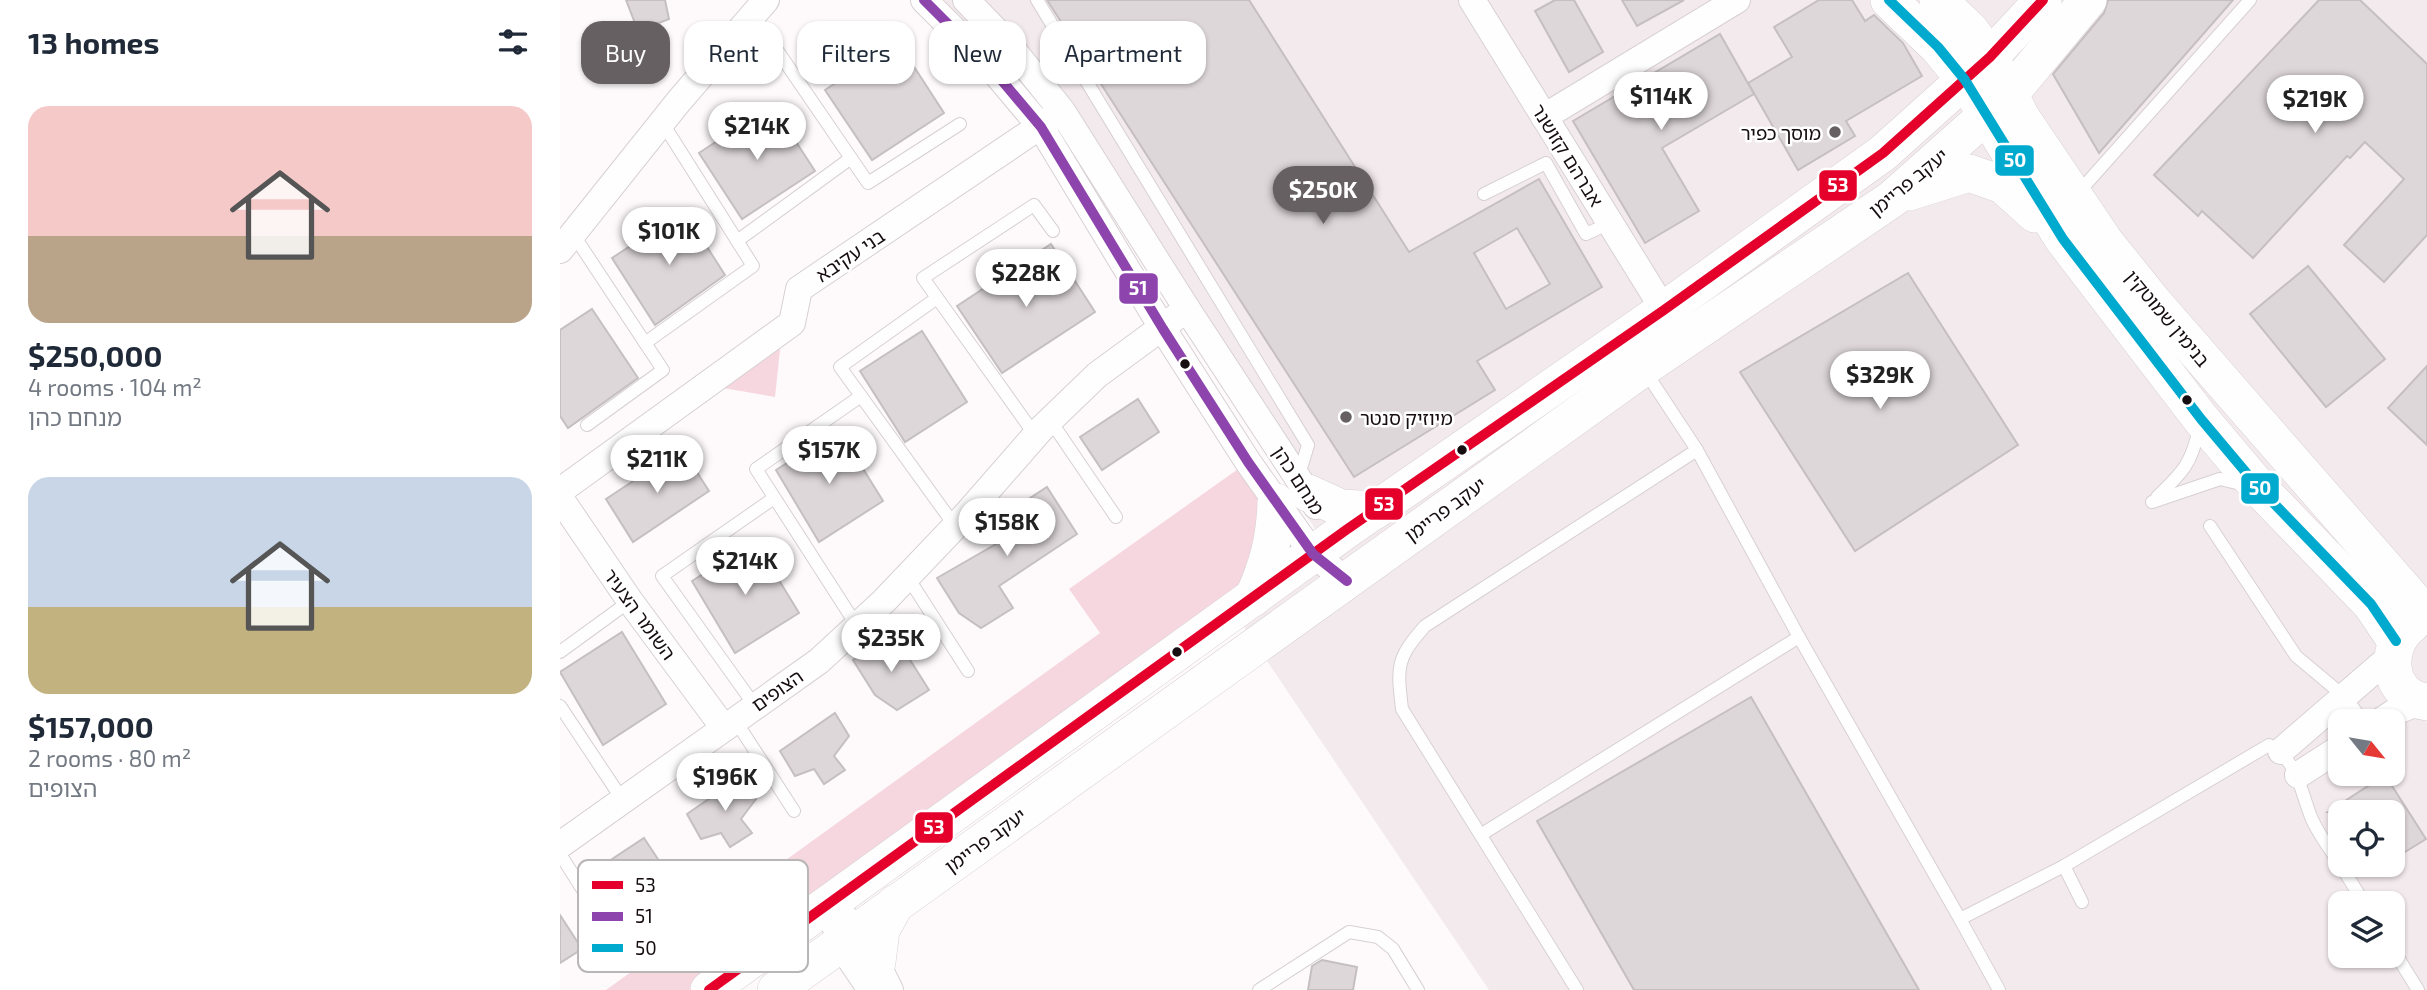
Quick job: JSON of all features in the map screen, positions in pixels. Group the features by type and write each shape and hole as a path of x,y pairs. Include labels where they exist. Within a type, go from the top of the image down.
{"main road":[{"name":"בנימין שמוטקין","path":"1889,0 1938,47 1978,69"},
{"name":"בנימין שמוטקין","path":"1938,0 1970,30 1978,69 2063,239 2201,419 2259,488 2371,604 2394,648 2392,670 2398,684 2408,695 2424,702"},
{"name":"יעקב פריימן","path":"808,918 1325,545 1664,310 1882,153 1978,69 2043,0"},
{"name":"יעקב פריימן","path":"788,981 866,965 896,903 1643,368 1892,199 1998,106 2088,0"},
{"name":"בנימין שמוטקין","path":"1998,106 2074,197 2105,242 2154,303 2427,617"},
{"path":"1892,199 1969,173 2003,185 2063,239"},
{"path":"1253,598 1294,491 1341,508 1376,510"},
{"path":"2394,648 2404,629 2427,617"},
{"name":"יעקב פריימן","path":"709,990 734,972"}],"street":[{"name":"מנחם כהן","path":"924,0 988,64 1041,127 1163,329 1294,491"},
{"name":"מנחם כהן","path":"965,0 1005,40 1062,111 1187,309 1347,581"},
{"name":"אברהם קזושנר","path":"1472,0 1664,310"},
{"path":"1544,117 1737,0"},
{"path":"565,238 760,6"},
{"name":"בני עקיבא","path":"560,491 792,323 799,289 1062,111"},
{"name":"הצופים","path":"560,845 818,661 907,576 1043,428 1097,375 1187,309"},
{"name":"השומר הצעיר","path":"560,498 629,601 738,718"},
{"path":"2281,751 2346,697 2394,648"},
{"path":"2404,709 2424,702"},
{"path":"2298,775 2328,756"},
{"path":"828,904 866,965"}],"lane":[{"path":"1037,0 1308,445 1294,491"},
{"path":"2074,197 2250,0"},
{"path":"760,6 868,183 960,124"},
{"path":"645,343 753,265 662,122"},
{"path":"737,241 851,158"},
{"path":"1484,194 1546,163 1586,234 1610,223"},
{"path":"1053,231 1034,205 923,278 1115,517"},
{"path":"565,238 663,369 587,425"},
{"path":"937,298 840,367 955,526"},
{"path":"1643,368 1697,450 1799,637 2000,990"},
{"path":"857,626 756,469 861,396"},
{"path":"2201,419 2194,453 2185,470 2152,502 2220,479 2259,488"},
{"path":"1577,990 1402,709 1398,674 1404,650 1425,625 1697,450"},
{"path":"774,498 662,576 738,718 794,811"},
{"path":"2210,526 2296,656 2346,697 2354,709"},
{"path":"907,576 968,671"},
{"path":"560,652 629,601"},
{"path":"1482,834 1799,637"},
{"path":"560,706 622,799"},
{"path":"1960,919 2064,866 2269,745 2281,751 2298,775 2312,819 2328,845"},
{"path":"560,853 578,882"},
{"path":"2064,866 2082,902"},
{"path":"1259,990 1349,932 1378,937 1393,950 1418,990"},
{"path":"2404,968 2418,990"}],"shaded area":[{"path":"944,0 2427,0 2427,990 1489,990 1244,627 1335,560 1050,119 1019,84 1026,84 1026,21 963,21"},
{"path":"781,340 775,397 717,387"},
{"path":"1248,462 1313,554 808,919 808,860 786,860 1100,633 1069,589"},
{"path":"631,972 734,972 709,990 606,990"}],"building":[{"path":"626,0 665,0 669,19 634,21"},
{"path":"1047,0 1249,0 1409,252 1539,179 1602,287 1477,361 1495,390 1354,477 1101,84 1206,84 1206,21 1061,21","holes":["1517,228 1550,284 1506,309 1474,253"]},
{"path":"1555,0 1574,0 1603,52 1569,72 1535,11"},
{"path":"1622,0 1684,0 1637,26"},
{"path":"1819,0 1852,0 1865,21 1874,15 1903,43 1922,76 1846,121 1855,136 1798,170 1748,83 1792,57 1774,27"},
{"path":"2108,0 2233,0 2099,153 2053,74 2104,13"},
{"path":"2319,0 2360,0 2427,64 2427,235 2384,282 2344,245 2404,179 2365,142 2350,158 2347,156 2253,258 2202,211 2198,216 2154,175"},
{"path":"1720,34 1754,94 1662,148 1699,211 1645,243 1573,121"},
{"path":"915,68 944,113 872,160 825,90 834,84 915,84"},
{"path":"772,105 815,171 742,219 699,153"},
{"path":"684,211 725,275 655,325 612,258"},
{"path":"1051,244 1095,312 1002,373 957,306"},
{"path":"2308,266 2385,359 2326,407 2250,314"},
{"path":"1908,273 2018,445 1855,551 1740,372"},
{"path":"592,309 638,378 568,428 560,416 560,330"},
{"path":"922,331 967,402 905,442 860,371"},
{"path":"2427,366 2427,445 2388,408"},
{"path":"1138,399 1159,432 1102,470 1080,437"},
{"path":"839,430 883,501 819,542 776,470"},
{"path":"682,449 709,491 633,542 606,499"},
{"path":"1047,487 1077,534 999,586 1013,608 981,628 959,613 937,578 1003,540 992,523"},
{"path":"755,541 799,613 735,653 692,581"},
{"path":"622,632 666,704 603,745 560,672"},
{"path":"895,636 929,690 897,710 875,695 853,660"},
{"path":"1751,697 1919,990 1634,990 1537,821"},
{"path":"835,713 849,736 834,756 845,770 824,784 814,769 795,776 780,751"},
{"path":"742,776 756,799 741,819 752,833 730,847 721,833 701,839 687,814"},
{"path":"2368,786 2392,786 2401,800 2346,800"},
{"path":"2405,806 2426,839 2405,852"},
{"path":"644,838 659,860 611,860"},
{"path":"560,915 578,943 578,952 560,963"},
{"path":"1322,960 1357,967 1353,990 1308,990 1312,966"}],"transit line":[{"name":"51","path":"924,0 988,64 1041,127 1163,329 1248,462 1313,554 1347,581"},
{"name":"50","path":"1889,0 1938,47 1965,80 2063,239 2201,419 2259,488 2371,604 2396,641"},
{"name":"53","path":"808,919 1346,530 1664,310 1883,153 1990,57 2043,0"},
{"name":"53","path":"709,990 734,972"}],"place":[{"name":"מוסך כפיר","path":"1835,132"},
{"name":"מיוזיק סנטר","path":"1346,417"}]}
